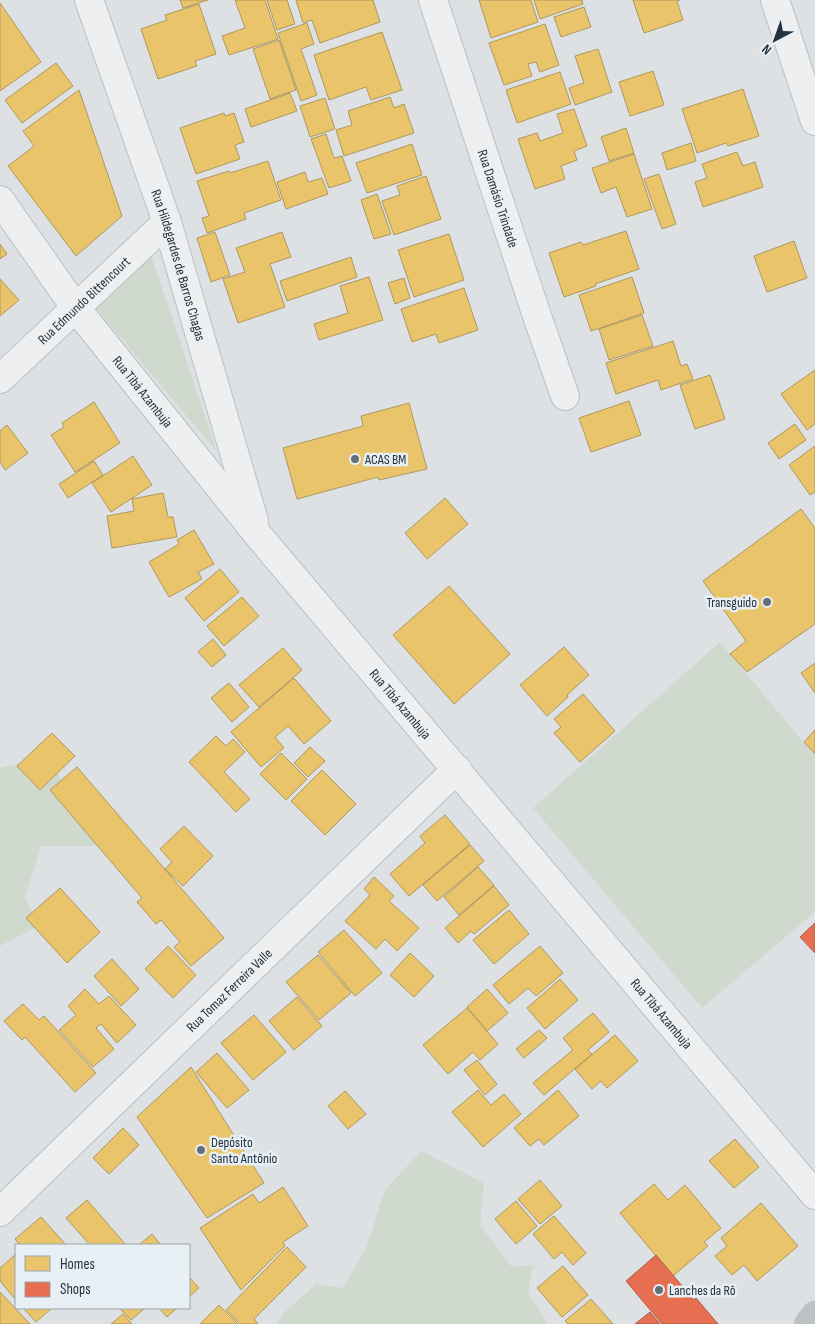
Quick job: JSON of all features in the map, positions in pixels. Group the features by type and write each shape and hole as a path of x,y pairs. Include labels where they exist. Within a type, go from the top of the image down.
{"main road":[{"path":"808,1324 815,1315"}],"street":[{"name":"Rua Hildegardes de Barros Chagas","path":"89,0 167,222 258,535"},
{"name":"Rua Damásio Trindade","path":"434,0 565,396"},
{"path":"775,0 815,121"},
{"name":"Rua Tibá Azambuja","path":"0,200 75,307 258,535 815,1195"},
{"name":"Rua Edmundo Bittencourt","path":"0,379 167,222"},
{"name":"Rua Tomaz Ferreira Valle","path":"0,1212 457,769"}],"shaded area":[{"path":"151,255 217,452 94,306"},
{"path":"720,642 815,756 815,912 702,1008 533,808"},
{"path":"51,756 74,811 110,846 41,846 25,897 38,926 0,946 0,768"},
{"path":"421,1151 484,1183 480,1225 512,1267 533,1265 528,1293 548,1324 277,1324 285,1312 316,1284 343,1288 366,1249 385,1190"}],"building: Homes":[{"path":"180,0 208,0 183,8"},
{"path":"235,0 265,0 278,39 229,55 222,36 245,28"},
{"path":"267,0 287,0 295,24 277,30"},
{"path":"296,0 373,0 380,22 320,43 312,20 303,23"},
{"path":"479,0 531,0 538,22 491,38"},
{"path":"534,0 582,0 583,4 540,19"},
{"path":"633,0 680,0 677,1 683,20 644,33"},
{"path":"0,3 41,62 0,91"},
{"path":"199,4 216,54 195,61 197,66 158,79 141,29 167,20 165,15"},
{"path":"584,7 591,27 561,37 554,17"},
{"path":"307,23 314,44 301,49 317,95 301,101 278,33"},
{"path":"545,24 559,65 540,72 536,62 528,64 532,76 504,85 489,43"},
{"path":"382,32 402,90 371,100 366,87 329,100 314,55"},
{"path":"279,40 296,90 270,99 253,49"},
{"path":"598,49 612,92 575,105 569,88 584,83 575,56"},
{"path":"56,63 73,86 22,123 5,100"},
{"path":"653,71 664,105 630,116 619,82"},
{"path":"560,72 571,104 517,123 506,90"},
{"path":"743,89 759,136 728,146 726,143 697,153 682,109"},
{"path":"79,90 122,216 76,256 8,166 34,146 23,131"},
{"path":"290,93 297,111 251,127 245,109"},
{"path":"390,97 394,108 404,104 414,133 344,156 336,130 352,125 348,111"},
{"path":"325,98 335,129 310,137 300,106"},
{"path":"574,109 587,146 574,151 577,160 561,166 565,179 535,189 518,139 537,133 540,141 563,133 557,114"},
{"path":"224,113 225,116 234,113 244,142 235,145 240,159 196,174 180,128"},
{"path":"626,128 634,153 609,161 601,137"},
{"path":"326,134 334,158 342,156 351,181 329,188 311,139"},
{"path":"691,143 696,161 667,170 662,153"},
{"path":"412,144 422,175 367,193 356,163"},
{"path":"737,152 743,166 755,162 763,187 703,207 695,182 707,178 702,164"},
{"path":"634,154 652,209 627,217 616,187 601,193 592,168"},
{"path":"268,161 281,200 244,213 246,219 207,233 202,218 209,216 197,181"},
{"path":"305,172 308,182 322,178 328,194 286,209 277,182"},
{"path":"659,174 676,224 662,229 644,179"},
{"path":"426,176 441,219 394,235 382,201 400,195 397,186"},
{"path":"377,194 391,234 374,239 361,200"},
{"path":"626,231 639,269 564,297 549,253 581,242 583,245"},
{"path":"215,232 230,275 211,282 197,238"},
{"path":"282,232 291,257 270,264 285,307 238,323 223,279 245,272 236,248"},
{"path":"449,234 464,280 414,297 398,250"},
{"path":"794,241 807,278 767,292 754,256"},
{"path":"0,244 7,254 0,259"},
{"path":"351,257 357,277 287,301 280,281"},
{"path":"369,277 383,320 319,340 314,324 348,313 340,286"},
{"path":"632,277 644,313 591,331 579,295"},
{"path":"404,278 410,298 395,304 388,283"},
{"path":"0,279 19,300 0,316"},
{"path":"464,288 478,330 439,343 436,334 412,342 401,309"},
{"path":"642,315 653,346 609,360 599,329"},
{"path":"673,341 681,366 687,364 693,379 661,390 658,380 616,394 606,363"},
{"path":"815,370 815,424 807,430 781,394"},
{"path":"710,375 725,419 695,429 680,385"},
{"path":"629,401 641,435 591,452 579,418"},
{"path":"94,402 120,443 75,472 51,435 64,427 62,423"},
{"name":"ACAS BM","path":"409,403 427,469 379,480 378,477 297,499 283,448 363,426 361,416"},
{"path":"795,424 806,440 779,459 768,443"},
{"path":"7,425 28,453 5,470 0,462 0,431"},
{"path":"815,446 815,492 810,495 789,465"},
{"path":"133,456 152,485 111,512 92,483"},
{"path":"94,461 103,475 68,498 59,484"},
{"path":"163,493 168,517 173,517 177,537 112,548 107,516 134,511 132,499"},
{"path":"445,498 468,524 427,559 405,533"},
{"name":"Transguido","path":"801,509 815,528 815,624 747,672 730,654 746,641 703,581"},
{"path":"194,530 214,564 198,572 202,579 169,597 149,562 179,544 177,540"},
{"path":"220,569 239,592 204,621 185,598"},
{"path":"449,586 510,654 454,704 393,635"},
{"path":"242,597 259,616 224,646 207,626"},
{"path":"213,639 226,655 212,667 198,652"},
{"path":"564,647 589,675 547,716 520,685"},
{"path":"283,648 302,670 259,707 239,685"},
{"path":"815,663 815,693 801,673"},
{"path":"294,678 331,721 304,744 288,726 275,737 284,748 261,767 231,732"},
{"path":"229,683 249,707 232,722 211,698"},
{"path":"583,694 615,731 580,762 554,733 561,727 554,719"},
{"path":"815,730 815,754 804,742"},
{"path":"52,733 75,756 40,790 17,766"},
{"path":"216,736 226,746 233,739 245,752 224,772 250,799 236,812 189,762"},
{"path":"310,747 325,761 308,777 294,763"},
{"path":"281,753 307,779 286,800 260,774"},
{"path":"77,767 224,938 191,966 174,947 180,942 161,920 156,924 137,902 142,898 50,790"},
{"path":"322,770 356,804 325,835 291,801"},
{"path":"445,815 470,844 409,896 390,874 425,843 420,836"},
{"path":"184,826 213,856 183,886 165,869 172,862 160,849"},
{"path":"470,845 484,861 437,901 423,885"},
{"path":"478,867 494,885 459,915 444,897"},
{"path":"374,877 394,896 389,901 419,928 397,951 385,939 376,949 345,921 370,895 364,889"},
{"path":"494,886 509,905 474,934 471,931 458,943 445,928"},
{"path":"60,888 100,932 67,963 26,918"},
{"path":"509,910 529,934 494,964 473,940"},
{"path":"344,930 382,973 355,996 318,952"},
{"path":"168,946 196,975 173,998 145,969"},
{"path":"540,946 563,973 536,996 528,988 509,1004 493,985"},
{"path":"410,953 434,976 414,997 390,975"},
{"path":"318,955 351,993 319,1020 286,982"},
{"path":"112,959 139,989 121,1006 94,976"},
{"path":"560,979 578,1000 545,1029 527,1008"},
{"path":"85,989 99,1004 109,996 136,1025 117,1043 101,1024 96,1028 114,1049 93,1067 59,1030 76,1015 68,1006"},
{"path":"487,989 508,1013 487,1031 467,1007"},
{"path":"297,997 322,1026 294,1050 269,1021"},
{"path":"23,1004 39,1020 44,1016 96,1073 75,1092 25,1037 22,1040 4,1021"},
{"path":"467,1008 498,1044 480,1060 473,1052 448,1074 423,1045"},
{"path":"593,1013 609,1032 588,1050 592,1054 544,1095 533,1083 573,1050 563,1038"},
{"path":"254,1015 286,1052 253,1080 221,1043"},
{"path":"539,1030 547,1038 524,1058 516,1049"},
{"path":"615,1035 638,1061 607,1088 601,1081 592,1089 575,1069"},
{"path":"217,1053 249,1090 227,1108 196,1072"},
{"path":"477,1060 497,1084 485,1095 464,1070"},
{"name":"Depósito Santo Antônio","path":"191,1067 264,1183 207,1218 137,1117"},
{"path":"478,1090 491,1105 504,1094 521,1114 483,1147 452,1112"},
{"path":"558,1090 579,1116 544,1145 539,1139 530,1146 514,1128"},
{"path":"345,1091 366,1114 348,1129 328,1106"},
{"path":"123,1128 139,1145 109,1174 93,1158"},
{"path":"735,1139 759,1167 734,1188 709,1161"},
{"path":"540,1180 562,1206 540,1224 518,1199"},
{"path":"654,1184 668,1200 685,1185 721,1228 704,1242 708,1246 673,1276 620,1213"},
{"path":"283,1187 308,1226 283,1242 285,1246 241,1290 200,1228 253,1194 259,1203"},
{"path":"87,1200 125,1244 89,1244 66,1218"},
{"path":"516,1201 537,1226 516,1244 495,1219"},
{"path":"761,1203 798,1246 757,1281 744,1265 732,1275 715,1256 727,1246 721,1238"},
{"path":"554,1216 586,1253 573,1265 562,1252 554,1259 533,1234"},
{"path":"41,1217 65,1244 19,1244 15,1239"},
{"path":"152,1234 160,1244 140,1244"},
{"path":"287,1247 306,1267 254,1319 258,1324 240,1324 226,1310"},
{"path":"15,1255 15,1299 0,1281 0,1268"},
{"path":"563,1266 588,1295 562,1317 537,1288"},
{"path":"190,1278 199,1288 190,1296"},
{"path":"0,1292 30,1324 0,1324"},
{"path":"591,1299 613,1324 568,1324 565,1321"},
{"path":"219,1305 238,1324 200,1324"},
{"path":"24,1309 51,1309 36,1322"},
{"path":"120,1309 144,1309 131,1320"},
{"path":"160,1309 176,1309 167,1317"},
{"path":"123,1314 132,1324 111,1324"}],"building: Shops":[{"path":"815,923 815,953 800,937"},
{"name":"Lanches da Rô","path":"656,1255 694,1300 696,1298 718,1324 662,1324 626,1281"},
{"path":"650,1312 660,1324 635,1324"}],"place":[{"name":"ACAS BM","path":"355,459"},
{"name":"Transguido","path":"767,602"},
{"name":"Depósito Santo Antônio","path":"201,1150"},
{"name":"Lanches da Rô","path":"659,1290"}]}
